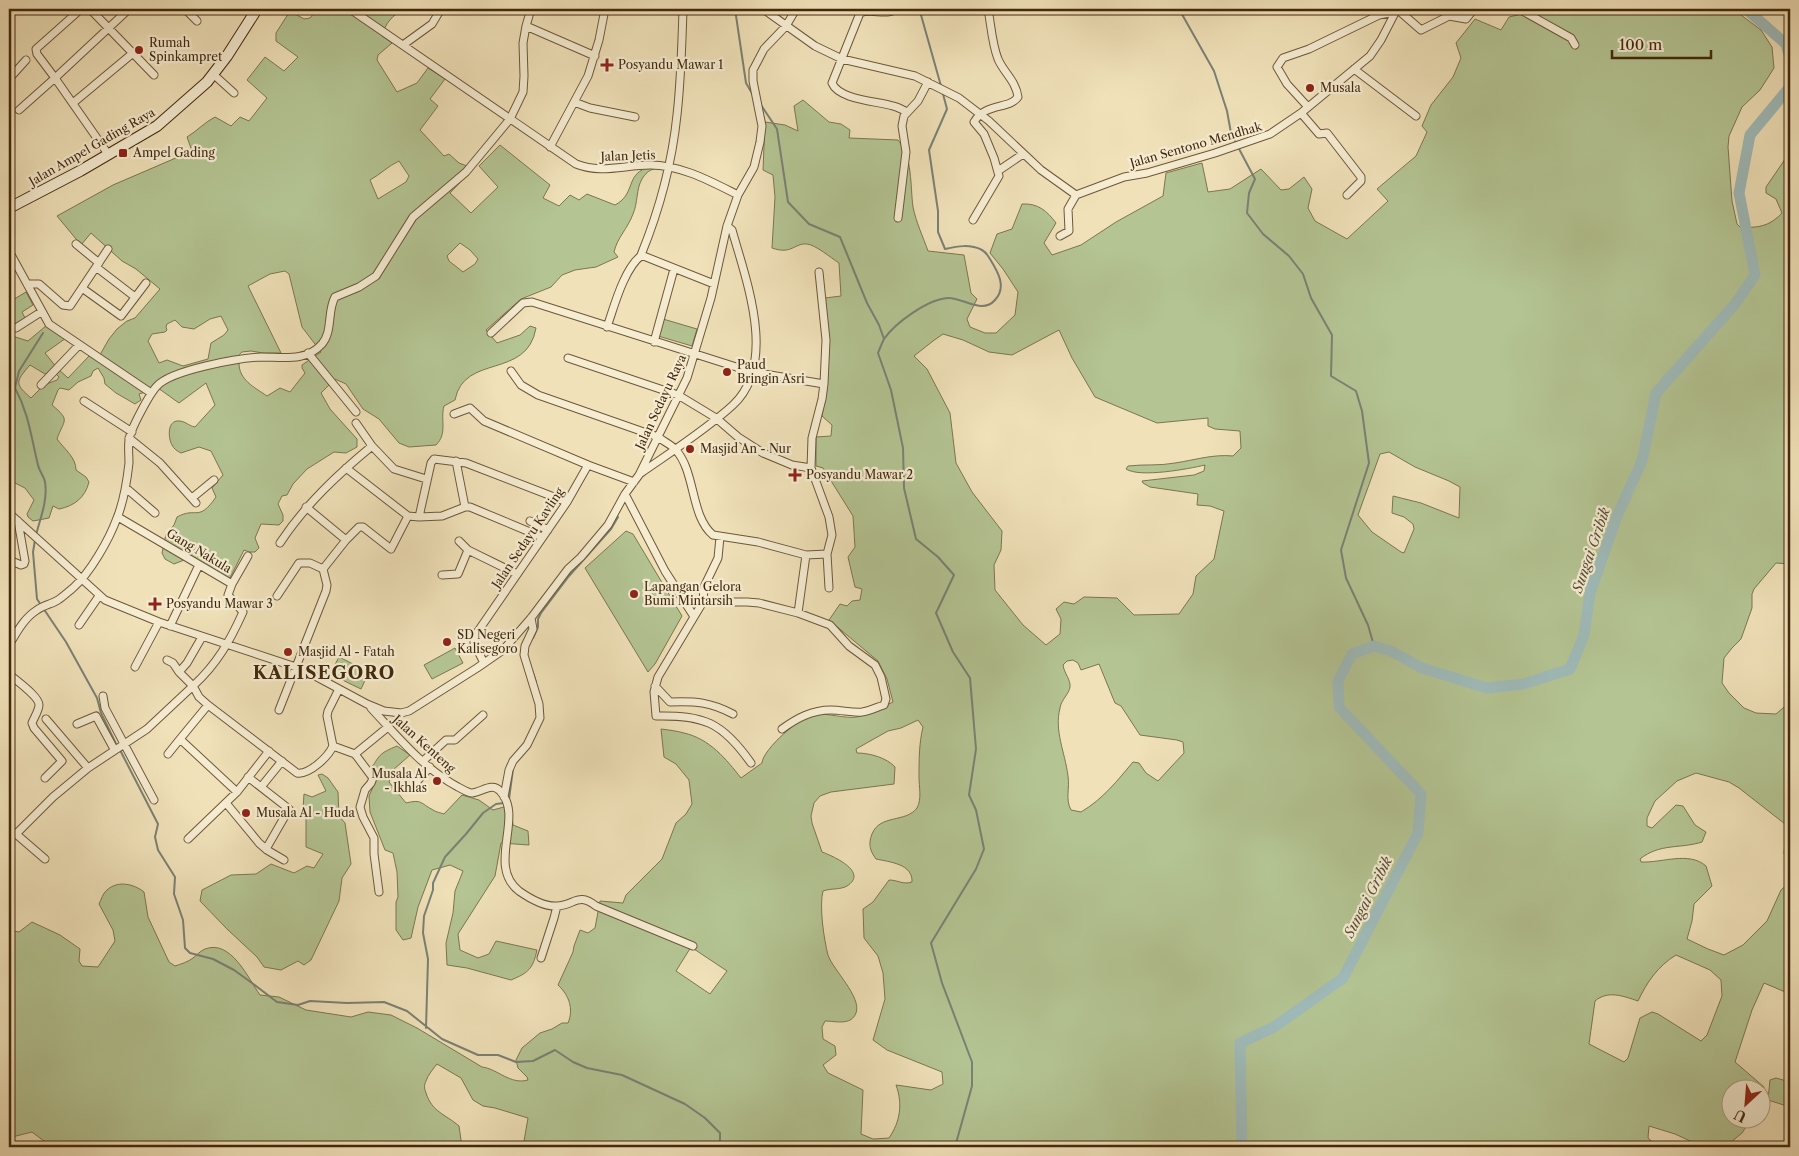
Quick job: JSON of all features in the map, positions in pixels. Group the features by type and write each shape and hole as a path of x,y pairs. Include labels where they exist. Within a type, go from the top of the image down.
{"main road":[{"name":"Jalan Ampel Gading Raya","path":"9,208 80,171 157,126 207,82 227,56 256,9"}],"street":[{"path":"81,9 36,49 37,54 108,154"},
{"path":"90,9 154,75"},
{"path":"19,110 129,9"},
{"path":"185,9 197,21"},
{"name":"Jalan Jetis","path":"350,9 576,164 598,169 650,165 669,167 705,178 738,194"},
{"path":"403,45 432,24 441,9"},
{"path":"9,645 23,623 36,610 57,601 74,587 108,539 118,517 126,488 130,435 151,393 164,380 198,368 261,357 287,359 299,357 321,345 335,297 371,281 376,276 413,217 466,172 510,119 523,92 523,43 531,9"},
{"path":"550,146 588,76 595,56 605,9"},
{"path":"607,327 625,279 642,255 653,226 669,167 677,116 683,9"},
{"path":"763,9 815,46 842,59 915,76 959,98 980,114 1023,154 1076,195 1068,209 1068,231 1060,236"},
{"name":"Jalan Sedayu Raya","path":"388,712 400,713 409,711 503,650 531,618 568,569 582,556 608,525 625,494 639,474 687,378 714,284 727,226 738,194 754,167 762,126 754,90 753,70 764,49 786,26 796,9"},
{"path":"896,9 892,12 866,11 860,13 832,83 835,88 852,97 894,106 907,112"},
{"path":"973,220 999,176 984,134 974,123 980,114 994,107 1010,104 1018,97 1011,77 1002,67 997,56 988,9"},
{"path":"1308,107 1287,84 1278,67 1283,58 1309,48 1378,15 1396,11 1421,30 1449,16 1466,19 1474,9"},
{"path":"1519,9 1571,38 1575,45"},
{"name":"Jalan Sentono Mendhak","path":"1076,195 1124,177 1147,173 1215,153 1270,134 1301,113 1375,51 1396,11"},
{"path":"526,26 595,56"},
{"path":"73,103 133,52"},
{"path":"9,79 26,60"},
{"path":"1354,69 1416,116"},
{"path":"213,74 234,93"},
{"path":"898,218 906,152 902,126 904,116 918,101 928,82"},
{"path":"574,102 590,108 635,117"},
{"path":"1301,113 1319,134 1327,133 1361,177 1361,181 1347,195"},
{"path":"998,171 1023,154"},
{"path":"639,474 716,418 738,399 748,384 756,357 754,321 745,275 732,230 727,226"},
{"path":"76,244 97,265 135,297"},
{"path":"33,284 63,305 72,304 108,249"},
{"path":"9,251 33,284 42,312 49,324 151,393"},
{"path":"642,255 714,284"},
{"path":"654,342 674,269"},
{"path":"820,272 826,340 824,384 812,438 811,468 829,517 832,535 827,554 829,588"},
{"path":"82,288 121,316 146,283"},
{"path":"490,333 523,303 527,302 752,372 824,384"},
{"path":"9,323 11,328 16,328 42,312"},
{"path":"41,385 79,345"},
{"path":"308,353 356,412"},
{"path":"568,358 678,395 716,418 738,437 763,453 792,465 811,468"},
{"path":"511,371 521,385 538,395 658,437 674,449 682,460 705,526 714,535 758,542 806,555 827,554"},
{"path":"84,401 130,435 160,463 194,501 214,480"},
{"path":"454,414 470,408 484,421 588,465 634,482"},
{"path":"356,424 370,448 394,469 426,480"},
{"path":"280,543 306,507 346,468 370,448"},
{"path":"419,516 426,480 434,459 456,460 567,502"},
{"path":"456,460 465,506"},
{"name":"Jalan Sedayu Kavling","path":"484,663 474,643 474,637 567,502 588,465"},
{"path":"346,468 408,516 442,516 465,506 487,512 542,537"},
{"path":"126,488 155,513"},
{"path":"625,494 666,571 693,616"},
{"path":"306,507 346,540"},
{"path":"9,513 99,596 110,602 158,622 295,667 367,704 388,712 387,726 354,754"},
{"path":"323,569 357,528 361,527 391,549 408,516"},
{"name":"Gang Nakula","path":"118,517 232,584 228,595 243,612 225,645"},
{"path":"9,560 20,564 24,564 26,561 18,521"},
{"path":"530,521 548,530"},
{"path":"720,537 718,558 704,587 703,602 668,659 655,686 656,716 688,716 706,721 738,744 751,762"},
{"path":"459,541 468,550 517,574"},
{"path":"442,575 458,574 468,550"},
{"path":"798,613 806,555"},
{"path":"232,584 248,556"},
{"path":"277,596 299,563 310,563 323,569 328,585 279,710"},
{"path":"170,626 199,565"},
{"path":"79,625 99,596"},
{"path":"703,602 747,602 773,606 798,613 830,625 848,646 875,665 881,676 886,699 884,705 865,712 824,710 794,719 782,729"},
{"path":"531,618 533,629 525,646 524,655 539,704 540,718 527,745 513,761 509,770 505,801 509,822 505,856 506,875 512,884 524,894 540,902 557,906 582,898 589,900 596,906 693,946"},
{"path":"135,666 158,622"},
{"path":"179,672 187,663 202,637"},
{"path":"16,834 53,797 88,768 147,729 214,665 225,645"},
{"path":"167,660 173,663 208,705 294,771 301,774 325,759 334,746 327,716 339,689"},
{"path":"9,674 37,700 39,706 32,723 34,728 62,761 45,778"},
{"path":"655,686 670,702 702,702 717,706 734,714"},
{"path":"103,696 105,708 119,746"},
{"name":"Jalan Kenteng","path":"367,704 423,761 457,787 472,793 491,787 497,788 505,801"},
{"path":"168,754 208,705"},
{"path":"423,761 446,740 454,740 484,715"},
{"path":"77,724 96,716 119,746 154,800"},
{"path":"46,719 88,768"},
{"path":"180,740 237,792"},
{"path":"334,746 354,754 373,778 365,790 360,806 363,817 374,838 374,862 379,892"},
{"path":"188,839 237,792 269,751"},
{"path":"261,787 282,761"},
{"path":"411,788 430,767"},
{"path":"248,778 289,809 266,848"},
{"path":"226,803 266,848 284,860"},
{"path":"9,829 45,860"},
{"path":"541,958 557,906"}],"green space":[{"path":"317,9 343,9 351,14 354,9 404,9 387,23 382,36 392,43 378,55 377,60 397,92 417,83 428,68 445,79 430,99 438,106 420,130 444,156 449,154 459,163 467,166 469,173 450,193 471,213 498,187 479,166 500,145 550,185 543,198 559,206 570,195 579,200 587,194 615,205 628,192 634,177 643,167 654,169 646,174 640,183 633,214 615,247 614,252 618,257 596,267 575,270 562,275 551,287 521,299 486,330 497,343 520,335 530,326 536,328 530,344 521,355 470,376 461,386 455,400 444,406 442,436 436,445 409,447 399,443 379,419 363,409 346,384 335,379 321,393 330,409 357,439 357,447 346,453 334,452 307,469 293,484 287,495 282,496 278,504 283,515 283,521 279,525 261,524 255,538 259,548 255,552 244,550 229,580 192,557 174,564 165,559 162,553 166,534 174,525 177,517 205,510 216,497 212,488 223,475 211,451 199,447 181,453 174,448 170,438 170,426 172,423 181,421 195,427 215,405 206,383 179,403 158,388 139,394 141,400 135,404 105,384 98,368 93,371 91,376 78,382 69,390 60,388 52,405 64,418 64,424 57,439 72,457 76,470 86,477 89,482 85,493 74,503 59,509 53,506 49,518 33,521 27,514 34,500 25,488 13,482 12,476 9,473 9,335 28,341 47,325 66,338 45,353 68,378 90,355 97,360 117,329 127,321 135,318 160,289 136,269 122,261 91,233 81,245 57,216 113,185 192,151 187,137 215,117 231,126 240,117 249,121 267,98 247,80 265,57 284,71 298,57 276,41 276,33 290,11 304,19 310,18","holes":["399,161 409,176 406,182 378,199 370,180","460,243 478,259 475,264 463,272 449,261 447,256","285,271 289,274 302,327 321,352 302,365 305,373 290,392 280,388 267,396 244,379 238,358 242,352 281,353 248,286 270,274","221,316 228,330 224,335 211,343 208,359 183,366 167,360 159,363 148,341 152,334 165,332 167,324 175,320 182,327 194,329 210,319","30,365 45,374 54,372 59,377 57,380 44,385 31,398 20,386 19,383 22,375"]},
{"path":"1543,9 1733,9 1761,30 1772,47 1774,68 1760,90 1742,107 1729,136 1728,147 1732,201 1737,224 1740,227 1762,226 1782,213 1776,199 1766,193 1766,187 1790,152 1790,564 1776,563 1754,589 1752,608 1741,639 1724,658 1722,683 1744,708 1756,713 1776,714 1790,702 1790,857 1784,854 1785,824 1729,782 1696,773 1677,781 1655,801 1647,818 1647,826 1652,828 1676,805 1683,806 1695,825 1706,832 1702,842 1663,848 1640,859 1641,862 1649,862 1684,858 1692,859 1706,866 1712,886 1694,904 1687,939 1724,955 1743,945 1767,921 1781,890 1790,882 1790,994 1764,983 1752,1010 1735,1062 1754,1078 1722,1078 1722,1128 1745,1128 1725,1147 1703,1147 1675,1134 1649,1126 1648,1138 1658,1147 523,1147 528,1118 483,1106 473,1100 461,1078 437,1064 427,1079 425,1091 435,1109 459,1126 462,1147 58,1147 44,1141 32,1132 9,1136 9,930 19,932 32,922 60,935 80,949 79,961 82,966 98,967 115,941 113,930 99,904 104,893 111,887 121,884 131,885 144,892 148,917 169,962 175,966 189,961 205,949 214,947 231,955 238,962 260,995 279,997 306,1010 351,1017 368,1012 391,1015 417,1028 482,1067 510,1079 528,1080 518,1068 516,1060 522,1048 540,1033 562,1023 568,1023 570,1018 568,998 558,985 573,952 580,930 588,933 595,928 600,901 623,903 626,895 662,859 676,823 686,814 692,804 689,780 676,764 664,757 661,729 684,733 702,740 717,751 741,778 762,763 775,742 808,716 819,714 857,717 893,702 887,679 878,661 829,620 840,604 847,606 852,601 860,600 862,589 855,587 848,557 855,547 853,516 823,468 816,466 816,437 831,436 832,425 822,416 826,392 825,298 841,296 839,263 819,249 807,244 788,250 772,248 775,197 773,175 763,170 765,122 785,125 798,131 794,106 803,100 829,122 841,124 850,130 849,138 898,140 909,163 913,207 928,251 964,255 971,293 977,299 967,319 970,327 985,333 996,333 1015,315 1018,292 990,253 997,234 1012,229 1022,204 1037,206 1056,223 1044,243 1052,255 1081,245 1116,222 1163,196 1166,173 1202,163 1208,192 1230,189 1261,169 1281,190 1289,189 1304,177 1312,189 1308,208 1315,221 1347,239 1388,201 1377,189 1416,156 1427,132 1422,126 1431,105 1453,77 1461,58 1456,43 1475,19 1501,30 1509,17","holes":["1059,330 1072,358 1095,397 1157,423 1208,418 1208,426 1215,429 1240,431 1241,448 1233,456 1211,457 1169,464 1128,466 1126,469 1133,472 1153,473 1205,465 1204,471 1194,475 1142,481 1150,487 1198,494 1197,505 1210,506 1224,511 1214,559 1196,576 1193,594 1179,614 1134,615 1117,598 1084,597 1074,604 1064,602 1056,609 1061,619 1060,634 1046,645 1023,625 995,590 994,565 1001,550 1002,531 972,492 956,463 950,413 927,369 914,356 943,334 963,340 989,352 1012,355","1389,452 1415,467 1460,487 1459,518 1421,503 1393,496 1392,513 1404,517 1413,524 1414,529 1404,553 1372,532 1358,515 1380,454","1073,660 1078,663 1081,670 1099,664 1115,703 1121,706 1140,735 1183,742 1184,753 1158,781 1146,773 1139,763 1133,762 1109,789 1081,812 1071,810 1069,806 1067,767 1058,725 1061,705 1070,687 1063,665 1067,661","918,720 923,727 919,758 919,804 912,813 881,824 872,834 870,841 871,850 876,859 894,863 905,868 909,871 912,882 906,883 889,880 873,902 863,909 864,938 878,956 883,973 885,999 873,1040 887,1050 942,1072 943,1084 931,1090 896,1085 900,1106 896,1126 889,1138 873,1139 861,1134 863,1090 828,1073 823,1065 836,1055 835,1046 823,1039 822,1027 825,1021 843,1022 851,1020 856,1013 857,1007 855,999 828,955 822,923 822,897 823,891 847,886 853,881 854,875 847,865 822,852 811,816 814,803 820,796 831,792 894,784 895,767 892,764 878,757 857,753 856,749 888,731 901,728","691,947 727,971 710,994 676,971","1676,955 1710,970 1721,980 1722,996 1707,1035 1701,1041 1652,1012 1640,1018 1628,1058 1624,1062 1589,1044 1595,1001 1610,995 1638,1001 1658,969"]},
{"path":"26,292 33,305 22,312 25,318 13,325 9,318 9,298 11,301"},
{"path":"663,319 697,329 692,346 658,336"},
{"name":"Lapangan Gelora Bumi Mintarsih","path":"626,531 633,534 682,616 655,664 648,672 585,568"},
{"path":"455,648 463,663 432,679 424,665"},
{"path":"339,657 369,672 361,689 330,674"},
{"path":"397,746 410,755 393,770 389,782 406,803 418,802 444,814 462,795 479,800 493,810 511,805 513,825 528,831 529,845 501,843 495,876 458,934 460,950 478,958 489,954 496,941 537,950 534,962 529,970 522,975 511,980 467,968 447,965 446,943 453,913 455,891 463,871 450,865 432,870 418,907 411,938 403,940 396,930 397,872 393,853 385,850 370,812 369,796 376,780 369,768 382,754"},
{"path":"322,774 328,778 338,792 339,816 345,823 351,864 342,878 339,901 311,960 304,965 298,961 281,970 264,967 257,957 200,901 202,890 231,875 256,874 271,864 294,873 307,866 314,868 323,854 306,847 306,820 303,809 304,794 312,797 326,791 318,775"},
{"path":"1776,1078 1790,1082 1790,1107 1772,1101 1772,1079"}],"waterway":[{"path":"735,9 746,83 753,95"},
{"path":"924,9 921,15 941,86"},
{"path":"1179,9 1214,71 1227,111 1231,133 1236,143"},
{"name":"Sungai Gribik","path":"1746,9 1786,44 1790,58"},
{"name":"Sungai Gribik","path":"1242,1147 1240,1043 1274,1027 1343,978 1418,833 1421,794 1339,707 1338,681 1352,654 1374,646 1391,651 1422,668 1487,688 1523,684 1570,669 1584,635 1590,593 1617,516 1642,461 1656,393 1735,304 1755,275 1739,193 1750,135 1789,88 1790,81"},
{"path":"943,94 947,109 929,150 938,211 938,232 945,249 968,246 985,252 1000,280 999,295 990,304 984,306 948,298 940,299 922,307 904,319 889,333 878,353 891,390 903,448 904,488 916,539 938,557 954,575 936,613 953,652 970,678 976,749 969,795 976,810 984,849 976,869 931,943 942,983 972,1062 972,1086 955,1147"},
{"path":"761,105 777,129 788,202 809,224 840,237 884,339"},
{"path":"1238,147 1255,179 1249,193 1247,213 1263,234 1289,256 1303,274 1311,298 1332,335 1331,376 1356,391 1362,411 1369,463 1341,550 1346,578 1368,625 1374,646"},
{"path":"36,535 45,502 46,489 27,416 15,388 19,371 43,333"},
{"path":"533,638 541,613 569,576 611,529 618,517"},
{"path":"35,540 33,552 37,599 66,642 97,698 101,713 117,746"},
{"path":"532,670 536,682"},
{"path":"120,750 158,824 155,837 158,850 175,877 174,894 183,920 185,948 190,953 213,959 234,970 277,1002 298,1005 310,1001 384,1002 407,1011 442,1039 478,1055 498,1055 516,1062 533,1061 555,1050 573,1062 587,1068 622,1075 685,1104 705,1118 720,1133 720,1143 716,1147"},
{"path":"509,799 513,769"},
{"path":"426,1028 428,959 423,933 424,916 433,890 433,883 445,857 483,813 496,804 504,803"}],"place":[{"name":"Rumah Spinkampret","path":"139,50"},
{"name":"Posyandu Mawar 1","path":"607,65"},
{"name":"Musala","path":"1310,88"},
{"name":"Ampel Gading","path":"123,153"},
{"name":"Paud Bringin Asri","path":"727,372"},
{"name":"Masjid An - Nur","path":"690,449"},
{"name":"Posyandu Mawar 2","path":"795,475"},
{"name":"Lapangan Gelora Bumi Mintarsih","path":"634,594"},
{"name":"Posyandu Mawar 3","path":"155,604"},
{"name":"SD Negeri Kalisegoro","path":"447,642"},
{"name":"Masjid Al - Fatah","path":"288,652"},
{"name":"Musala Al - Ikhlas","path":"437,781"},
{"name":"Musala Al - Huda","path":"246,813"}],"district":[{"name":"KALISEGORO","path":"324,673"}]}
